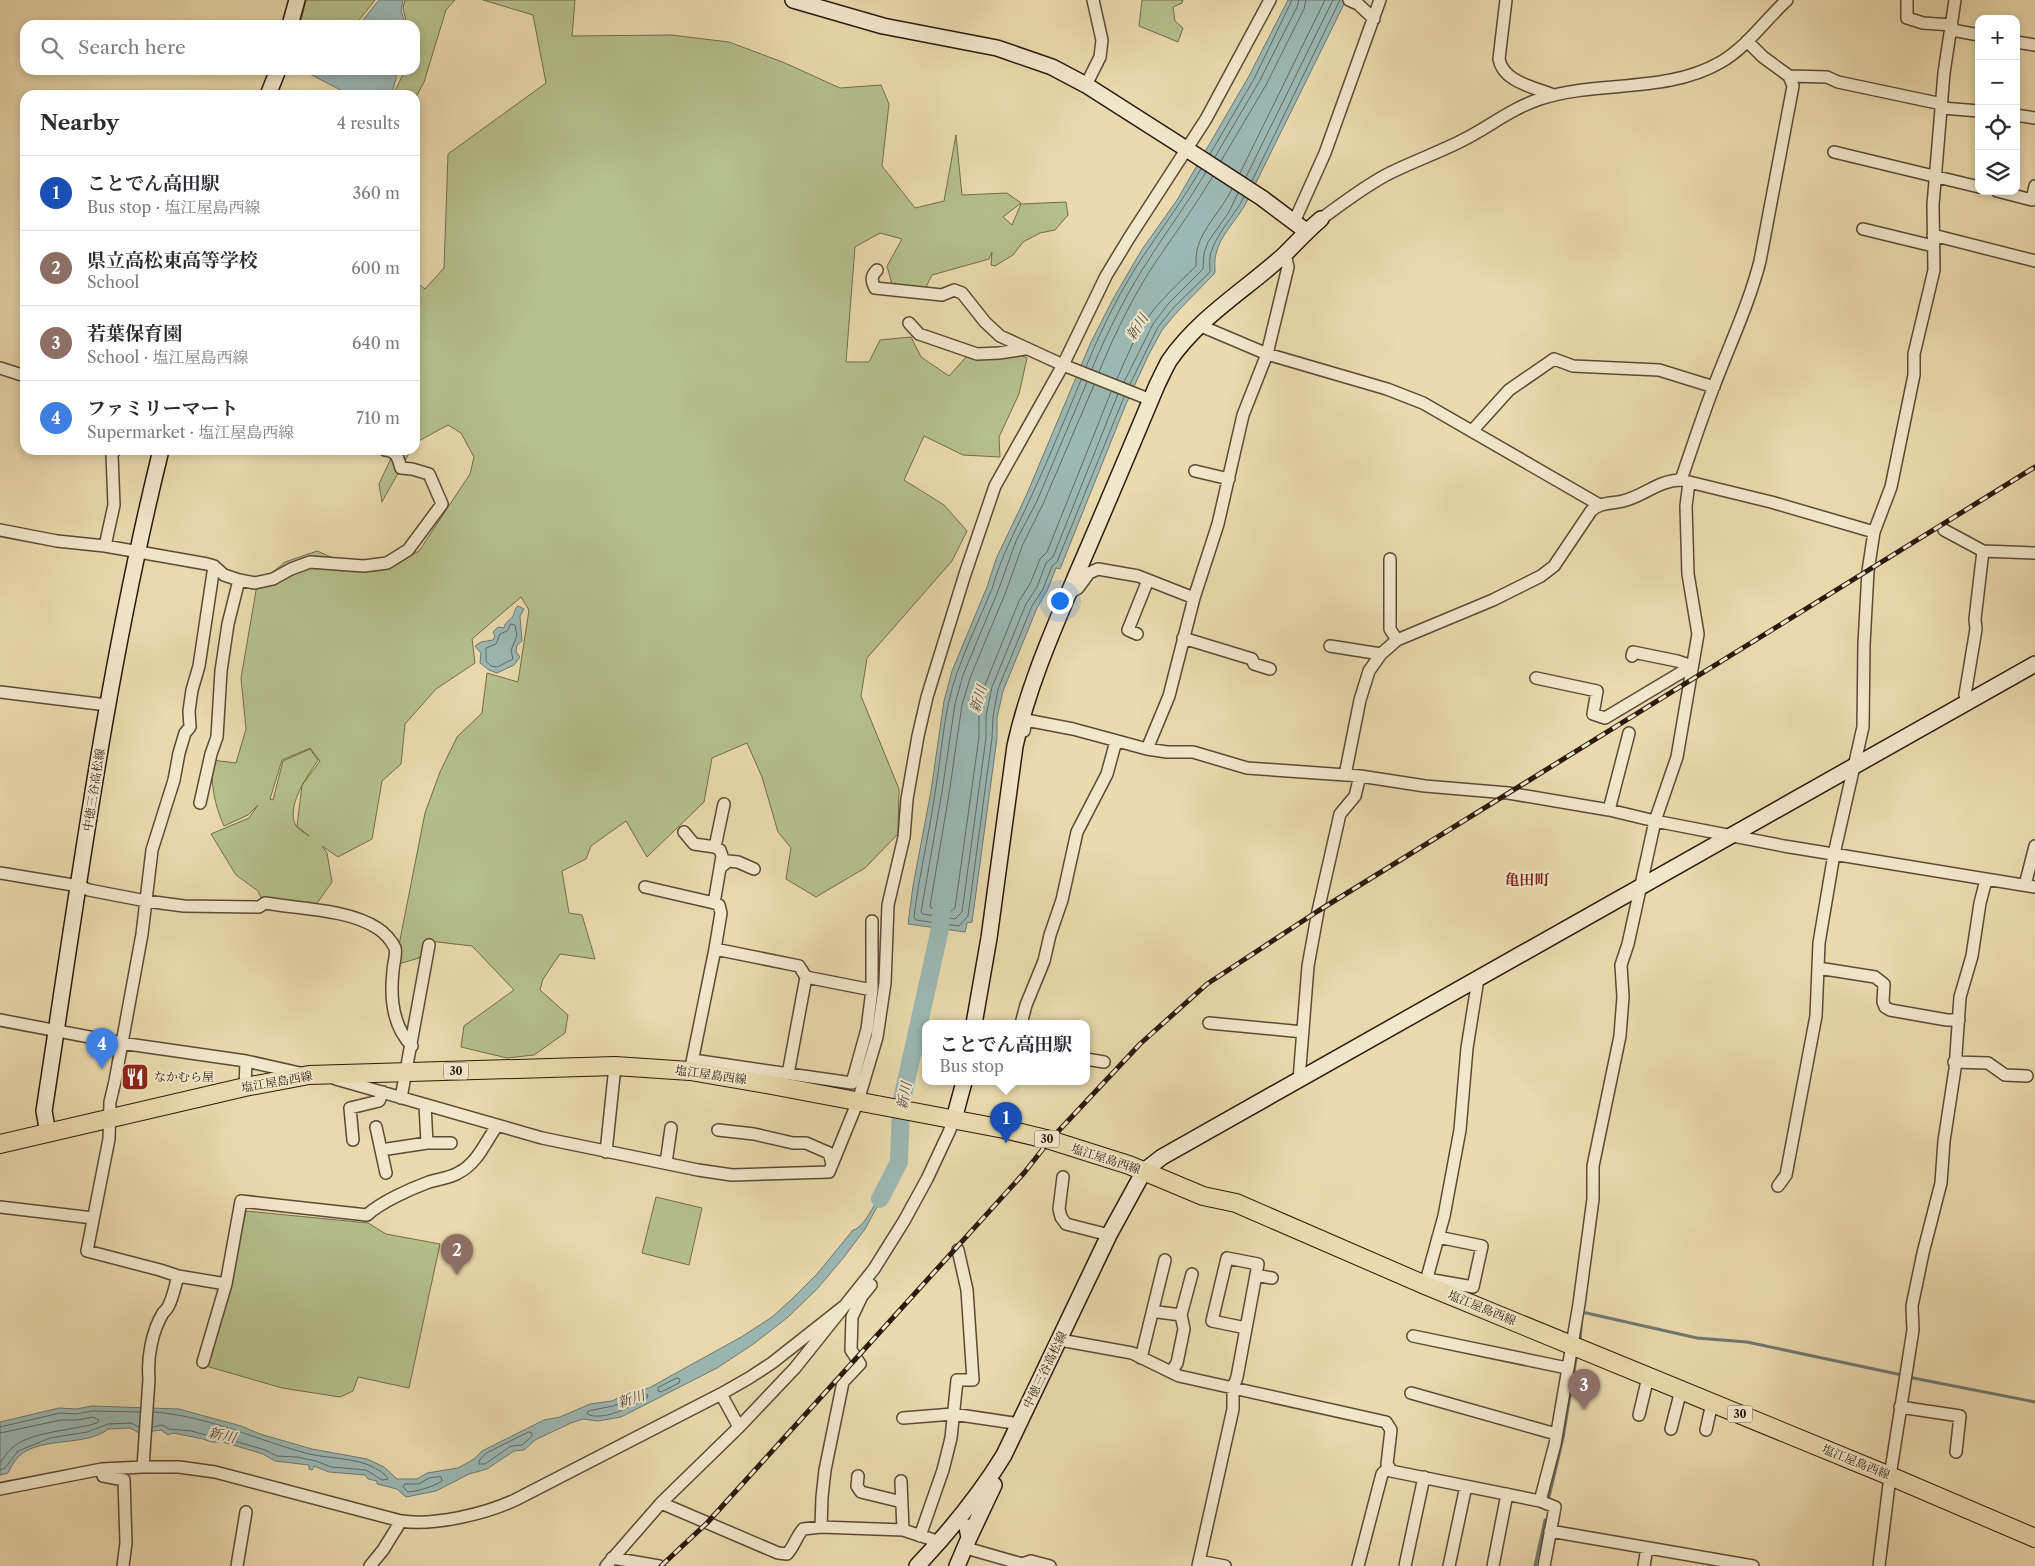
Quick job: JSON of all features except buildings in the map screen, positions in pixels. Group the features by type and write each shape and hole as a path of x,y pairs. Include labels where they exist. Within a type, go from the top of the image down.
{"main road":[{"name":"塩江屋島西線","path":"0,1144 245,1087 316,1075 615,1066 691,1066 862,1102 951,1118 1050,1140 1144,1171 1203,1196 1236,1202 1576,1347 1890,1476 2035,1538"}],"street":[{"path":"291,20 297,0"},
{"path":"793,0 883,26 997,48 1052,67 1086,85 1262,198 1300,227"},
{"path":"1086,85 1100,57 1102,40 1093,0"},
{"path":"0,1020 121,1044 246,1061 316,1075 383,1092 497,1126 606,1152 732,1175 829,1172 862,1102 883,1008 888,904 904,837 907,799 927,697 964,574 995,486 1063,366 1106,276 1189,151 1270,0"},
{"path":"975,1020 989,938 1015,746 1027,696 1146,398 1169,362 1201,326 1285,254 1300,227 1380,0"},
{"path":"1506,0 1499,59 1501,68 1508,76 1553,95"},
{"path":"1300,227 1321,219 1390,173 1462,140 1516,109 1553,95 1672,80 1698,72 1720,62 1747,41 1787,0"},
{"path":"1907,0 1907,18 1975,34"},
{"path":"1778,1186 1786,1175 1816,1016 1819,943 1834,854 1863,727 1864,644 1868,571 1874,532 1890,487 1912,385 1914,354 1934,270 1933,240 1936,176 1944,72 1955,0"},
{"path":"1354,2 1374,19"},
{"path":"1540,1501 1556,1434 1567,1368 1576,1347 1579,1304 1593,1198 1593,1166 1622,1017 1621,965 1628,944 1655,821 1677,758 1698,634 1688,574 1685,481 1714,387 1748,303 1760,261 1793,86 1789,76 1763,57 1747,41"},
{"path":"2020,43 2035,45"},
{"path":"270,90 276,75"},
{"path":"1789,76 1827,77 1838,82 1942,106 1975,110"},
{"path":"2020,116 2035,118"},
{"path":"1834,152 1975,186"},
{"path":"2013,195 2032,200 2035,186"},
{"path":"1863,229 1933,240 2035,261"},
{"path":"1147,749 1169,696 1194,598 1218,524 1244,416 1267,354 1288,267 1285,254"},
{"path":"877,270 872,275 872,282 875,288 942,295 954,290 962,293 985,322 1000,336 1063,366 1076,369 1146,398"},
{"path":"909,323 919,334 977,354 999,353 1025,348"},
{"path":"1201,326 1267,354 1387,389 1423,403 1598,504 1624,501 1670,480 1685,481 1771,502 1874,532"},
{"path":"1472,431 1509,390 1554,359 1573,366 1659,370 1714,387"},
{"path":"0,368 20,374"},
{"path":"105,546 114,505 112,455"},
{"name":"中徳三谷高松線","path":"48,1133 44,1111 108,705 137,552 159,455"},
{"path":"0,530 57,541 105,546 214,566 224,575 255,583 273,579 291,569 310,562 364,566 388,563 408,550 442,504 429,474 401,468 397,455"},
{"path":"1195,471 1229,479"},
{"path":"1346,775 1360,700 1369,671 1381,654 1397,640 1493,600 1541,576 1554,566 1591,511 1598,504"},
{"path":"1944,530 1983,551 2035,554"},
{"path":"1968,702 1964,694 1976,629 1975,619 1983,551"},
{"path":"1390,559 1390,629 1397,640"},
{"path":"214,566 199,666 191,697 189,711 190,727 183,739 174,780 152,850 146,901 110,1102 108,1139 87,1251 178,1276 226,1284"},
{"path":"1068,594 1078,588 1089,572 1098,569 1138,576 1194,598"},
{"path":"200,803 211,754 217,737 221,671 228,624 239,580"},
{"path":"1137,634 1128,630 1148,580"},
{"path":"1183,638 1252,659 1254,664 1270,669"},
{"path":"1330,646 1381,654"},
{"path":"1632,656 1633,652 1692,666"},
{"path":"1144,1171 1162,1157 1968,702 2034,660"},
{"path":"1536,678 1597,691 1593,714 1605,718 1692,666"},
{"path":"0,692 108,705"},
{"path":"1012,769 1018,765 1026,720 1072,729 1147,749 1167,752 1193,752 1248,768 1360,776 1425,786 1508,793 1609,810 1655,821 1834,854 2030,886 2035,846"},
{"path":"1609,810 1629,733"},
{"path":"1022,1020 1026,1005 1044,961 1050,935 1062,900 1077,832 1108,774 1116,740"},
{"path":"1299,1080 1308,966 1332,845 1340,814 1355,796 1360,776"},
{"path":"715,847 724,804"},
{"path":"684,832 694,844 715,847 720,850 722,856 714,903"},
{"path":"720,868 728,861 738,862 754,869"},
{"path":"0,873 79,886 89,890 146,901 184,906 259,908 265,903 326,912 356,919 377,928 386,936 395,949 391,999 394,1018 406,1040 412,1046"},
{"path":"1879,1566 1890,1476 1912,1330 1912,1306 1922,1253 1941,1183 1960,997 1972,956 1980,903 1986,880"},
{"path":"645,887 719,905 721,913 715,949 691,1066 788,1074 852,1083 867,1029 872,990 872,921"},
{"path":"402,1098 429,946"},
{"path":"715,949 799,966 806,977 788,1074"},
{"path":"1818,968 1875,977 1884,984 1883,1002 1885,1007 1890,1010 1947,1020 1959,1020"},
{"path":"806,977 872,990"},
{"path":"1438,1237 1482,1246 1473,1288 1426,1282 1438,1237 1460,1130 1468,1048 1478,979"},
{"path":"1209,1023 1303,1032"},
{"path":"1090,1060 1104,1062"},
{"path":"245,1087 246,1061"},
{"path":"1954,1062 1988,1063 2004,1075 2027,1076"},
{"path":"606,1152 615,1066"},
{"path":"609,1562 661,1503 739,1427 795,1368 874,1269 904,1221 950,1132 951,1118 963,1085"},
{"path":"353,1140 350,1108 378,1101 383,1092"},
{"path":"425,1105 427,1143"},
{"path":"203,1362 226,1284 241,1201 367,1215 374,1208 427,1183 458,1173 482,1151 485,1142 497,1126"},
{"path":"376,1127 386,1172"},
{"path":"666,1163 671,1128"},
{"path":"718,1130 754,1134 793,1143 806,1143 829,1153 832,1164"},
{"path":"381,1150 427,1143 451,1143"},
{"name":"中徳三谷高松線","path":"916,1566 962,1516 986,1484 1004,1455 1109,1235 1144,1171"},
{"path":"1063,1177 1058,1209 1066,1224 1109,1235"},
{"path":"0,1208 93,1218"},
{"path":"920,1536 951,1438 957,1380 973,1380 966,1290 958,1250"},
{"path":"1225,1566 1199,1564 1233,1409 1233,1388 1246,1328 1258,1264 1227,1258 1212,1321 1246,1328"},
{"path":"1141,1358 1165,1260"},
{"path":"821,1527 825,1470 843,1382 860,1364 851,1350 852,1317 862,1296 875,1280 874,1269"},
{"path":"1171,1372 1177,1363 1184,1329 1181,1315 1192,1274"},
{"path":"1256,1275 1272,1278"},
{"path":"143,1467 149,1379 148,1367 155,1334 168,1307 178,1276"},
{"path":"0,1489 102,1470 179,1467 215,1472 400,1521 455,1518 499,1508 721,1394 772,1362 843,1307"},
{"path":"1158,1312 1181,1315"},
{"path":"1413,1336 1567,1368"},
{"path":"1060,1340 1112,1349 1141,1358 1178,1376 1386,1422 1391,1430 1386,1464 1391,1471 1540,1501 1555,1507 1544,1566"},
{"path":"1639,1416 1648,1377"},
{"path":"1671,1429 1681,1390"},
{"path":"1411,1393 1556,1434"},
{"path":"721,1394 739,1427"},
{"path":"1706,1430 1712,1403"},
{"path":"1900,1407 1960,1416 1956,1452"},
{"path":"903,1418 953,1414 1020,1424"},
{"path":"958,1566 996,1482 1004,1455"},
{"path":"1358,1566 1382,1474 1389,1467"},
{"path":"102,1470 102,1476 124,1480 126,1542 123,1566"},
{"path":"858,1476 857,1486 861,1492 902,1502"},
{"path":"1405,1566 1424,1477"},
{"path":"901,1481 903,1530"},
{"path":"1449,1566 1466,1486"},
{"path":"1492,1566 1507,1494"},
{"path":"661,1503 769,1549 786,1554 792,1550 797,1536 803,1529 821,1527 903,1530 940,1542"},
{"path":"237,1566 246,1512"},
{"path":"962,1516 967,1543"},
{"path":"370,1566 383,1550 400,1521"},
{"path":"1550,1531 1753,1566"},
{"path":"967,1543 1022,1564 1031,1562 1050,1566"},
{"path":"1644,1566 1646,1548"},
{"path":"609,1562 659,1566"}],"green space":[{"path":"306,0 375,0 359,20 301,20"},
{"path":"405,0 455,0 446,10 424,82 420,90 395,90 403,75 420,75 420,20 406,20 403,8"},
{"path":"483,0 575,0 572,36 671,35 729,42 785,63 840,88 881,85 889,104 882,166 915,208 944,201 956,135 962,195 1007,193 1021,203 1003,217 1012,225 1021,204 1066,202 1068,215 1055,230 1040,233 1023,242 1013,255 995,266 991,265 992,252 989,259 932,275 925,289 893,288 887,266 902,239 880,233 855,247 846,362 869,362 880,340 911,337 921,357 949,376 966,357 998,359 1013,352 1027,358 1019,394 999,437 1000,457 963,455 924,436 904,480 944,505 967,531 952,561 867,658 861,696 899,789 898,834 865,868 816,897 786,879 791,848 778,832 762,777 747,743 712,758 704,802 647,857 626,821 591,846 586,859 562,871 569,913 582,915 595,959 560,954 543,979 540,990 568,1015 565,1033 534,1055 507,1058 461,1047 464,1026 514,990 472,946 429,941 419,958 395,965 425,813 440,772 457,737 482,713 487,673 518,682 529,610 521,597 472,639 475,663 436,689 405,724 401,764 382,781 372,839 338,857 322,846 327,853 332,882 315,906 262,900 258,891 236,875 211,834 249,818 258,805 248,815 224,826 214,794 212,760 236,763 246,729 241,678 257,585 285,562 317,551 345,563 388,567 419,551 470,474 474,457 461,433 448,425 420,440 420,285 425,289 444,268 448,154 546,83 533,15","holes":["310,748 320,761 303,783 318,760 310,749 283,761 273,800 270,799 282,760","302,786 297,826 309,836 296,826 293,818 295,801"]},
{"path":"1142,0 1183,0 1182,3 1173,7 1175,21 1183,28 1178,42 1139,26"},
{"path":"393,455 408,455 382,502 379,484"},
{"path":"656,1197 702,1208 689,1265 642,1253"},
{"path":"246,1211 368,1223 386,1234 440,1244 409,1388 358,1377 353,1391 340,1397 282,1388 206,1366 228,1291"}],"water":[{"path":"379,0 403,0 401,11 404,20 363,20"},
{"path":"1288,0 1346,0 1246,203 1221,240 1215,256 1215,273 1162,330 1148,356 1126,404 1060,569 1056,568 1047,591 1037,608 1003,691 997,718 997,738 972,922 967,923 965,932 908,924 913,886 931,791 944,701 952,671 987,587 996,559 1026,496 1091,342 1113,299 1141,251 1177,200 1249,76"},
{"path":"312,75 396,75 393,90 340,90"},
{"path":"518,606 524,609 520,616 522,641 517,645 516,652 520,657 514,665 497,673 489,670 480,663 481,653 475,646 481,642 493,640 495,636 493,632 498,627 504,628"},
{"path":"888,1175 890,1183 865,1229 844,1257 817,1289 787,1318 752,1345 717,1368 621,1417 598,1421 583,1419 571,1423 535,1440 524,1450 514,1451 487,1469 469,1474 436,1491 406,1497 397,1489 377,1484 377,1481 368,1479 365,1475 329,1472 314,1466 312,1470 309,1469 309,1465 275,1461 263,1454 223,1442 212,1442 173,1433 168,1435 161,1430 139,1433 130,1428 108,1429 99,1435 88,1438 39,1446 19,1456 8,1473 0,1475 0,1422 59,1408 76,1409 92,1406 179,1409 241,1426 260,1434 312,1449 367,1459 384,1467 397,1479 417,1479 427,1473 458,1468 474,1459 482,1451 544,1420 560,1417 590,1404 612,1401 629,1393 649,1388 743,1336 772,1317 817,1274 853,1230 858,1228 863,1222 874,1207"}],"waterway":[{"name":"新川","path":"880,1199 899,1162 901,1104 940,929 942,904"},
{"path":"1580,1342 1582,1312 1697,1338 1747,1342 1902,1375"},
{"path":"1549,1497 1563,1438 1577,1353"},
{"path":"1908,1377 2035,1402"},
{"path":"1535,1566 1545,1520"}],"railway":[{"path":"661,1566 707,1523 1024,1173 1050,1140 1140,1044 1207,984 1318,911 2035,467"}],"place":[{"name":"ファミリーマート","path":"102,1069"},
{"name":"なかむら屋","path":"135,1077"},
{"name":"ことでん高田駅","path":"1006,1143"},
{"name":"県立高松東高等学校","path":"457,1275"},
{"name":"若葉保育園","path":"1584,1410"}],"district":[{"name":"亀田町","path":"1527,880"}]}
